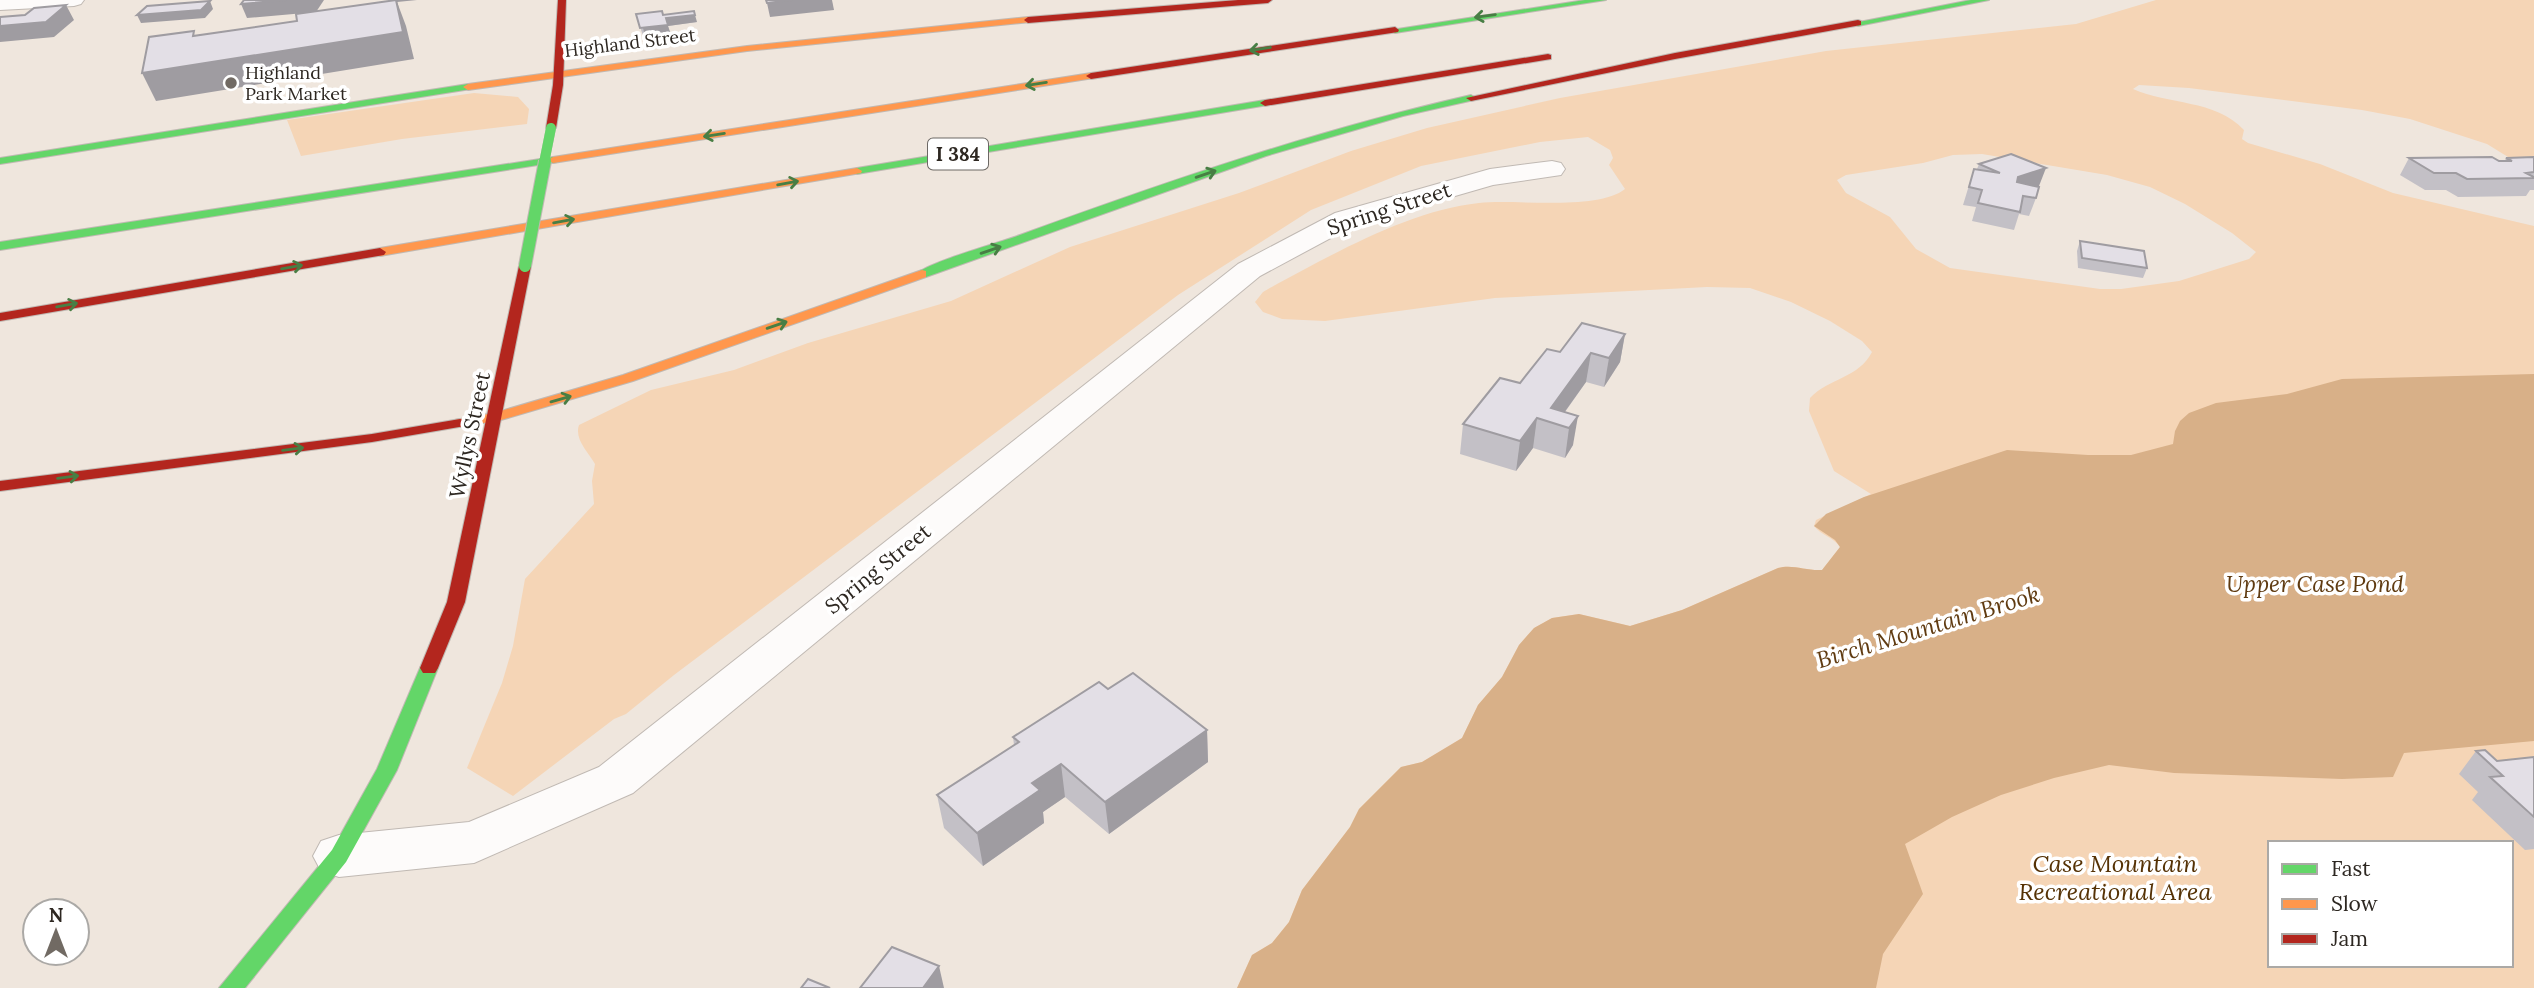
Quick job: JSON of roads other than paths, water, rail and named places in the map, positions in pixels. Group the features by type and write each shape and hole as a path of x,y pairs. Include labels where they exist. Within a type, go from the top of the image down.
{"main road":[{"name":"Wyllys Street","path":"339,856 387,770 456,602 496,417 558,96 562,0"},
{"name":"Highland Street","path":"0,161 558,72 883,32 1268,0"},
{"path":"0,246 1253,50 1602,0"},
{"path":"1756,25 1918,0"},
{"path":"0,486 372,439 496,417 628,378 1247,160 1360,124 1430,106 1699,52 1985,0"},
{"name":"I 384","path":"0,317 1141,123 1566,54"},
{"path":"231,988 339,856"}],"street":[{"path":"0,4 74,0"},
{"name":"Spring Street","path":"339,856 474,842 616,780 1249,270 1345,219 1490,177 1552,169"}],"water":[{"name":"Upper Case Pond","path":"2534,374 2534,741 2404,753 2393,777 2342,779 2174,773 2109,765 2054,778 2001,795 1952,817 1905,844 1923,894 1883,954 1876,988 1237,988 1252,955 1272,943 1289,922 1302,890 1350,827 1359,809 1401,767 1422,762 1462,738 1478,705 1502,677 1519,645 1534,628 1552,618 1579,614 1630,626 1682,610 1778,568 1822,570 1840,547 1835,540 1814,526 1826,514 1864,497 2007,450 2131,455 2173,444 2180,421 2189,413 2216,403 2287,394 2342,379"}],"place":[{"name":"Highland Park Market","path":"231,83"}],"water label":[{"name":"Birch Mountain Brook","path":"1928,627"}],"park label":[{"name":"Case Mountain Recreational Area","path":"2115,878"}]}
